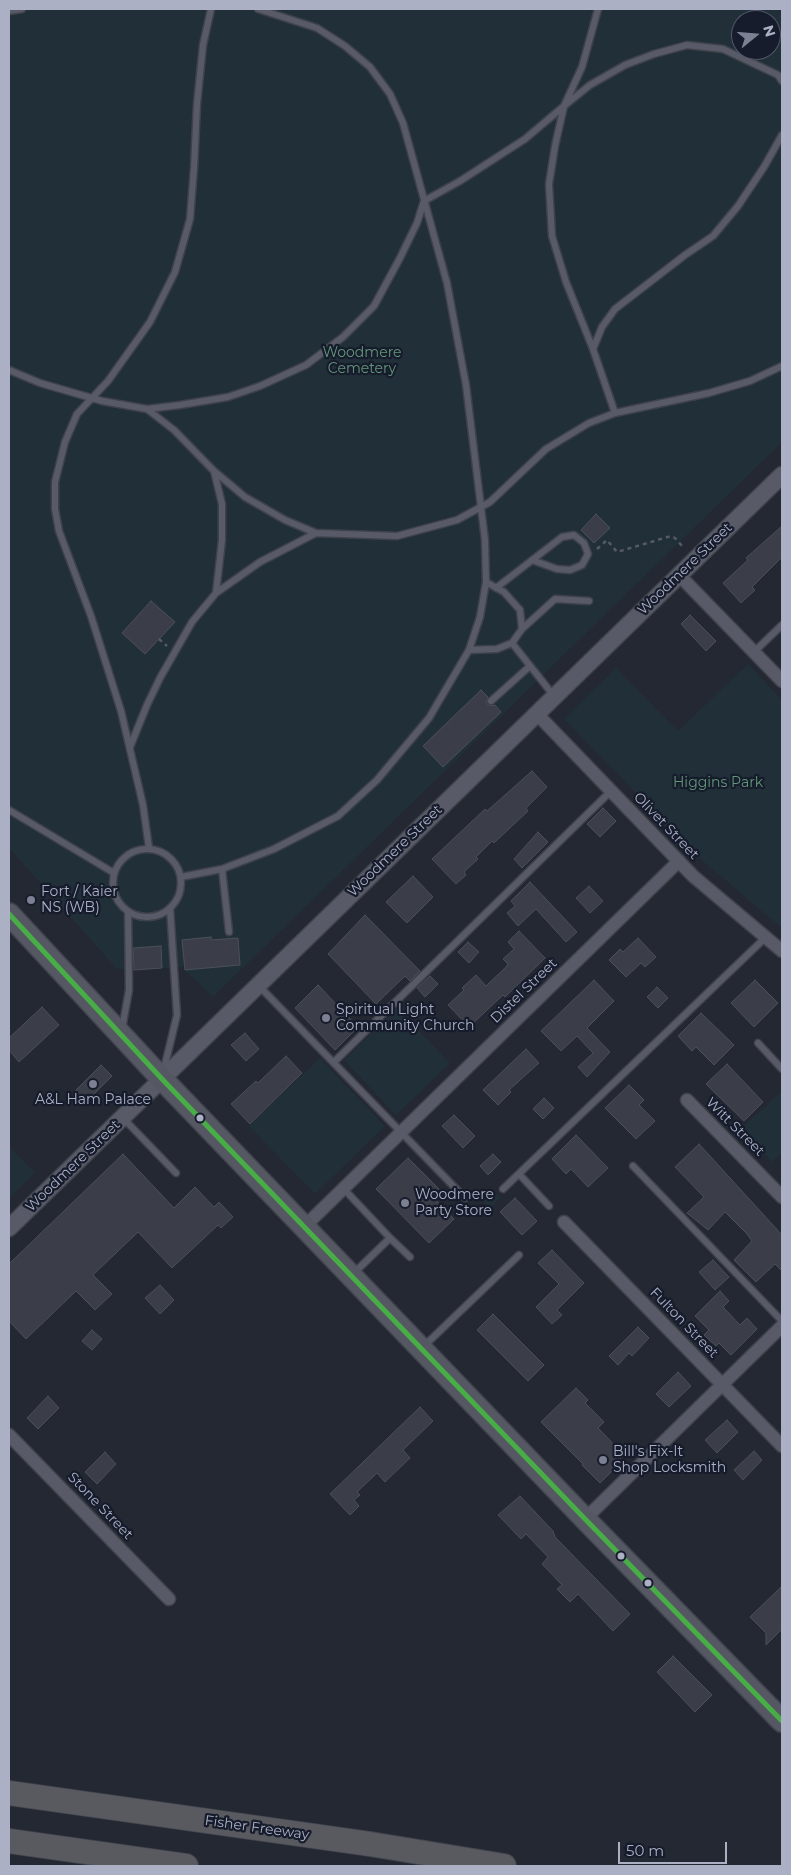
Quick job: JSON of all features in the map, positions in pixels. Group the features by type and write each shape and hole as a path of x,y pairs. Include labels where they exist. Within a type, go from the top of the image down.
{"highway":[{"name":"Fisher Freeway","path":"9,1793 370,1844 504,1866"},
{"path":"9,1841 186,1866"}],"main road":[{"path":"9,914 162,1079 782,1721"}],"street":[{"name":"Woodmere Street","path":"9,1228 782,475"},
{"path":"679,575 782,681"},
{"name":"Olivet Street","path":"536,714 693,876 782,951"},
{"name":"Distel Street","path":"304,1227 679,861"},
{"name":"Witt Street","path":"687,1100 782,1197"},
{"name":"Fulton Street","path":"564,1222 782,1446"},
{"path":"585,1519 782,1326"},
{"name":"Stone Street","path":"9,1434 169,1599"}],"lane":[{"path":"9,12 22,9"},
{"path":"148,848 143,805 121,711 91,616 66,551 55,508 55,482 65,442 76,414 108,380 150,322 175,272 190,219 197,104 203,45 211,9"},
{"path":"180,877 222,869 274,849 338,816 376,780 426,722 469,650 480,616 486,582 485,540 463,366 447,283 403,123 390,94 370,67 345,46 317,28 258,9"},
{"path":"598,9 582,67 564,106 549,184 552,236 566,282 593,349 615,413"},
{"path":"9,370 40,383 91,398 147,409 228,397 260,386 306,365 343,337 374,306 417,223 424,201 460,181 525,139 590,85 624,65 687,45 722,49 778,75 782,82"},
{"path":"593,349 602,327 615,309 713,236 738,206 759,175 782,135"},
{"path":"147,409 174,430 214,471 245,497 285,520 316,533 397,536 457,520 481,508 490,502 546,449 589,423 615,413 709,393 750,380 782,366"},
{"path":"214,471 222,504 222,540 216,593"},
{"path":"130,748 147,705 174,652 192,622 216,593 260,562 316,533"},
{"path":"496,588 532,560 562,537 574,535 584,543 588,554 582,565 570,570 557,569 542,562 532,560"},
{"path":"486,582 504,592 520,610 522,630"},
{"path":"469,650 496,649 512,643 522,630 555,599 589,601"},
{"path":"754,652 782,625"},
{"path":"512,643 554,696"},
{"path":"491,701 530,666"},
{"path":"334,1062 611,791"},
{"path":"9,810 114,873"},
{"path":"148,848 166,854 174,861 180,871 182,883 180,894 166,912 155,917 144,918 133,915 116,900 113,889 114,873 123,858 132,851 148,848"},
{"path":"222,869 229,932"},
{"path":"162,1079 177,1015 170,908"},
{"path":"122,1035 129,990 128,911"},
{"path":"503,1190 766,937"},
{"path":"258,985 465,1198"},
{"path":"758,1043 782,1068"},
{"path":"122,1117 176,1173"},
{"path":"633,1166 782,1321"},
{"path":"519,1174 549,1206"},
{"path":"343,1188 410,1257"},
{"path":"351,1276 390,1238"},
{"path":"421,1349 519,1255"}],"path":[{"path":"588,554 596,550 607,540 617,552 671,536 683,547"}],"green space":[{"name":"Woodmere Cemetery","path":"9,9 782,9 782,442 213,997 184,967 117,969 9,848"},
{"name":"Higgins Park","path":"748,664 782,700 782,928 704,862 564,719 616,668 678,731"},
{"path":"397,1008 450,1063 396,1115 344,1060"},
{"path":"320,1058 385,1126 315,1194 249,1126"},
{"path":"782,1091 782,1153 772,1162 742,1128"},
{"path":"9,1146 35,1173 9,1198"},
{"path":"491,1189 500,1198 490,1209 481,1199"}],"building":[{"path":"596,514 610,528 594,543 581,530"},
{"path":"782,526 782,557 752,587 755,590 741,603 723,583 748,560 746,558"},
{"path":"151,601 175,622 145,654 122,633"},
{"path":"690,615 716,641 706,651 681,624"},
{"path":"481,690 488,697 486,702 488,705 495,705 501,712 443,767 423,746"},
{"path":"532,771 547,787 526,808 528,811 476,857 478,859 464,872 466,875 456,884 432,859 485,809 487,811"},
{"path":"603,808 616,821 600,837 587,824"},
{"path":"538,832 548,842 522,868 514,859"},
{"path":"413,876 433,897 407,923 386,902"},
{"path":"530,882 577,932 566,942 536,909 518,926 507,913 515,906 511,901"},
{"path":"589,886 603,901 590,913 576,898"},
{"path":"365,915 420,971 410,981 405,976 376,1004 328,954"},
{"path":"519,931 545,958 505,997 503,995 469,1027 448,1005 476,975 486,986 506,967 508,964 503,959 514,949 508,942"},
{"path":"211,937 211,940 238,938 240,965 185,970 182,940"},
{"path":"638,938 656,957 645,967 641,963 626,977 609,960 620,949 623,952"},
{"path":"468,942 479,952 469,963 458,952"},
{"path":"161,946 162,968 134,970 133,948"},
{"path":"430,976 438,984 425,997 417,988"},
{"path":"594,980 614,1001 587,1028 610,1052 587,1077 578,1067 593,1053 577,1036 561,1051 541,1031"},
{"path":"755,980 778,1003 754,1027 731,1003"},
{"name":"Spiritual Light Community Church","path":"318,985 358,1027 335,1050 295,1008"},
{"path":"657,987 668,998 658,1008 647,997"},
{"path":"42,1007 59,1025 19,1062 9,1050 9,1038"},
{"path":"701,1013 734,1045 714,1065 696,1047 692,1051 678,1036"},
{"path":"245,1033 259,1049 246,1061 231,1045"},
{"path":"526,1049 539,1063 509,1090 511,1092 498,1105 483,1090"},
{"path":"286,1056 302,1073 250,1124 231,1104 256,1081 258,1083"},
{"path":"727,1064 763,1102 744,1121 706,1084"},
{"name":"A&L Ham Palace","path":"101,1065 112,1076 85,1103 74,1092"},
{"path":"629,1085 644,1100 639,1105 655,1121 636,1139 605,1108"},
{"path":"544,1098 554,1108 543,1119 533,1109"},
{"path":"454,1115 475,1136 463,1148 442,1126"},
{"path":"576,1135 608,1168 588,1187 571,1169 566,1174 552,1159"},
{"path":"699,1144 782,1235 782,1271 775,1264 756,1282 734,1260 752,1241 725,1212 708,1230 687,1213 704,1197 675,1167"},
{"path":"123,1154 174,1208 195,1187 214,1207 219,1202 233,1217 221,1228 218,1225 172,1268 138,1232 93,1275 112,1294 95,1310 76,1291 26,1339 9,1321 9,1264"},
{"path":"493,1154 501,1162 488,1175 480,1166"},
{"path":"408,1158 439,1189 432,1196 454,1219 429,1243 376,1189"},
{"path":"515,1198 537,1221 522,1235 500,1212"},
{"path":"552,1250 584,1283 557,1310 562,1315 552,1324 536,1307 559,1284 538,1263"},
{"path":"713,1260 729,1277 715,1290 699,1272"},
{"path":"160,1285 174,1300 160,1314 145,1298"},
{"path":"720,1291 729,1301 723,1307 740,1325 747,1318 757,1329 731,1355 719,1343 716,1346 704,1335 709,1330 695,1316"},
{"path":"493,1314 544,1365 528,1381 477,1330"},
{"path":"638,1327 649,1338 632,1356 629,1353 618,1365 609,1356"},
{"path":"92,1330 102,1339 92,1350 82,1341"},
{"path":"678,1372 691,1386 669,1407 656,1394"},
{"path":"576,1388 588,1400 585,1403 604,1422 598,1428 624,1455 613,1466 615,1468 600,1483 541,1422"},
{"path":"48,1396 59,1408 38,1429 27,1418"},
{"path":"420,1407 433,1421 403,1450 410,1458 385,1482 377,1473 357,1492 360,1495 354,1500 359,1506 350,1515 330,1494"},
{"path":"727,1420 738,1432 717,1453 705,1440"},
{"path":"754,1451 762,1460 743,1480 734,1470"},
{"path":"105,1452 116,1464 97,1484 85,1472"},
{"path":"520,1496 553,1531 555,1537 630,1614 613,1631 578,1594 570,1602 557,1589 562,1585 542,1564 548,1557 526,1534 521,1539 498,1515"},
{"path":"782,1586 782,1629 766,1645 766,1633 750,1617"},
{"path":"673,1656 712,1695 695,1712 657,1672"}],"transit line":[{"path":"9,914 162,1079 782,1721"}],"place":[{"name":"Fort / Kaier NS (WB)","path":"31,900"},
{"name":"Spiritual Light Community Church","path":"326,1018"},
{"name":"A&L Ham Palace","path":"93,1084"},
{"name":"Woodmere Party Store","path":"405,1203"},
{"name":"Bill's Fix-It Shop Locksmith","path":"603,1460"}]}
